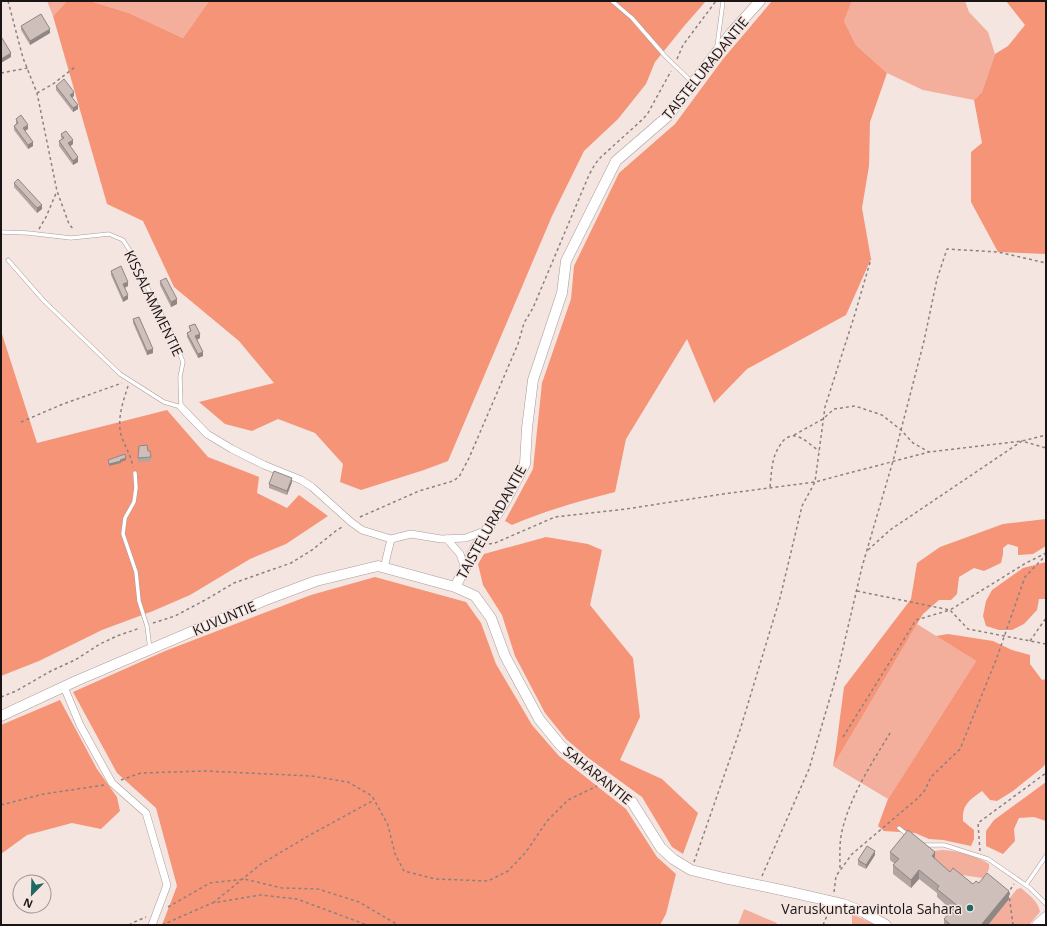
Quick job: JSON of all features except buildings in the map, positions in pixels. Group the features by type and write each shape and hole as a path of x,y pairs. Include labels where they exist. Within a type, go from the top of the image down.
{"street":[{"name":"TAISTELURADANTIE","path":"455,587 476,547 506,500 525,464 527,428 533,380 562,294 566,261 616,161 668,116 731,33 760,1"},
{"path":"181,407 206,434 232,449 312,487 362,530 391,539 411,534 441,539 466,538 487,530"},
{"path":"384,568 391,539"},
{"path":"448,539 460,554 465,568"},
{"name":"KUVUNTIE","path":"1,716 64,687 268,599 316,581 378,566 455,587"},
{"name":"SAHARANTIE","path":"455,587 476,596 491,618 505,656 539,719 561,746 632,802 662,848 673,859 691,870 831,901 863,912 886,925"},
{"path":"64,687 80,725 112,783 146,813 167,885 152,925"}],"lane":[{"path":"612,1 632,18 692,83"},
{"path":"716,52 723,1"},
{"name":"KISSALAMMENTIE","path":"1,232 70,238 109,234 123,240 132,254 142,277 173,337 183,362 180,377 181,407"},
{"path":"8,260 44,301 120,374 164,402 181,407"},
{"path":"134,473 136,488 134,502 125,518 123,534 136,572 139,601 147,626 150,650"},
{"path":"899,828 914,839"},
{"path":"919,843 926,846 944,845 995,862 1026,885 1046,904"},
{"path":"1026,885 1046,856"}],"path":[{"path":"8,1 23,58 37,93 57,191 69,224 80,237"},
{"path":"1,697 16,691 51,671 75,660 100,644 117,636 175,616 234,583 291,563 312,550 337,530 351,522 419,491 459,478 518,344 524,323 533,308 589,175 595,164 648,113 683,45 716,1"},
{"path":"37,93 53,84 75,67"},
{"path":"1,73 28,68"},
{"path":"36,234 46,217 57,191"},
{"path":"758,885 809,769 837,674 866,551 893,461 924,341 936,279 947,249 998,252 1046,263"},
{"path":"691,870 740,730 780,598 802,506 815,482 825,407 871,259"},
{"path":"21,422 130,380"},
{"path":"130,380 120,411 120,423 121,437 129,452 134,473"},
{"path":"770,488 772,462 777,449 787,438 823,419 834,409 855,406 882,415 901,430 913,443 929,452"},
{"path":"794,435 819,451"},
{"path":"476,547 495,543 555,516 626,509 815,482 929,452 1022,441 1046,435"},
{"path":"1022,441 1046,448"},
{"path":"866,551 890,530 1022,441"},
{"path":"843,737 916,620 950,610 1026,563 1046,554"},
{"path":"823,925 828,915 836,876 840,869 852,854 918,798 925,790 930,777 960,749 1004,636 1024,577 1046,554"},
{"path":"856,591 950,610 968,629 1046,644"},
{"path":"1030,641 1046,618"},
{"path":"840,869 840,843 843,828 860,783 890,733"},
{"path":"1,805 44,794 112,783 141,773 205,771 311,776 348,782 372,796 388,825 394,854 404,871 435,879 488,881 508,871 526,852 547,821 568,800 606,782"},
{"path":"980,856 978,823 1046,773"},
{"path":"162,925 212,903 261,864 374,800"},
{"path":"129,925 157,912 210,883 244,878 282,888 318,889 359,902 398,925"},
{"path":"1013,925 1009,894 1010,890 1018,879"},
{"path":"212,903 262,895 290,898 297,899 367,925"}],"shaded area":[{"path":"47,1 67,1 53,16"},
{"path":"67,1 90,1 129,13 183,38 209,1 706,1 655,62 646,84 618,119 584,151 552,216 448,461 361,490 340,482 343,464 315,433 278,419 252,431 225,424 199,402 274,383 239,341 174,287 143,221 107,204 53,16"},
{"path":"90,1 209,1 183,38 129,13"},
{"path":"772,1 852,1 844,21 856,45 887,73 870,122 869,166 862,208 871,259 846,315 747,369 714,403 687,339 626,439 615,492 537,515 512,525 505,521 533,469 542,383 571,299 574,266 619,173 675,124 723,59"},
{"path":"852,1 965,1 969,12 988,32 995,54 982,92 974,100 923,90 887,73 856,45 844,21"},
{"path":"1006,1 1046,1 1046,254 998,252 971,202 971,152 982,143 974,100 982,92 995,54 1008,46 1025,25"},
{"path":"1,331 37,443 167,410 208,457 259,477 257,493 287,508 299,495 328,516 286,544 250,559 190,595 102,630 39,661 1,676"},
{"path":"1046,519 1046,546 1033,554 1018,555 1018,547 1008,544 1003,548 1001,563 984,571 974,568 959,577 957,594 951,600 939,600 923,614 833,766 844,687 911,599 917,563 940,547 1003,524"},
{"path":"546,537 588,544 602,550 590,605 633,658 640,717 620,760 662,779 698,813 683,854 672,847 642,797 587,757 566,739 545,713 515,656 502,615 483,585 478,564 484,554"},
{"path":"1046,562 1046,599 1039,599 1037,610 1024,624 1012,630 999,630 986,626 983,616 986,601 992,590 1023,568"},
{"path":"375,577 466,602 481,623 496,664 532,725 559,756 626,809 657,857 676,874 666,914 660,925 162,925 177,886 156,808 117,773 73,692 165,651 311,595"},
{"path":"917,624 976,661 888,799 833,766"},
{"path":"948,634 993,641 1012,650 1030,655 1030,664 1042,680 1046,679 1046,763 1013,791 997,801 990,800 982,791 965,806 963,821 974,830 974,839 971,846 943,840 929,839 915,833 884,831 878,826 888,799 976,661 936,636"},
{"path":"60,700 97,769 117,797 120,811 101,829 72,823 27,835 1,854 1,725"},
{"path":"1046,782 1046,821 1034,817 1019,818 1014,829 1015,841 1003,854 986,846 986,831 994,820"},
{"path":"942,850 960,852 978,858 989,864 989,870 982,878 949,873 932,865 934,851"},
{"path":"1021,888 1035,901 1040,912 1029,925 988,925 1017,889"},
{"path":"744,909 777,923 776,925 738,925"},
{"path":"852,914 876,925 852,925"}],"place":[{"name":"Varuskuntaravintola Sahara","path":"970,908"}]}
